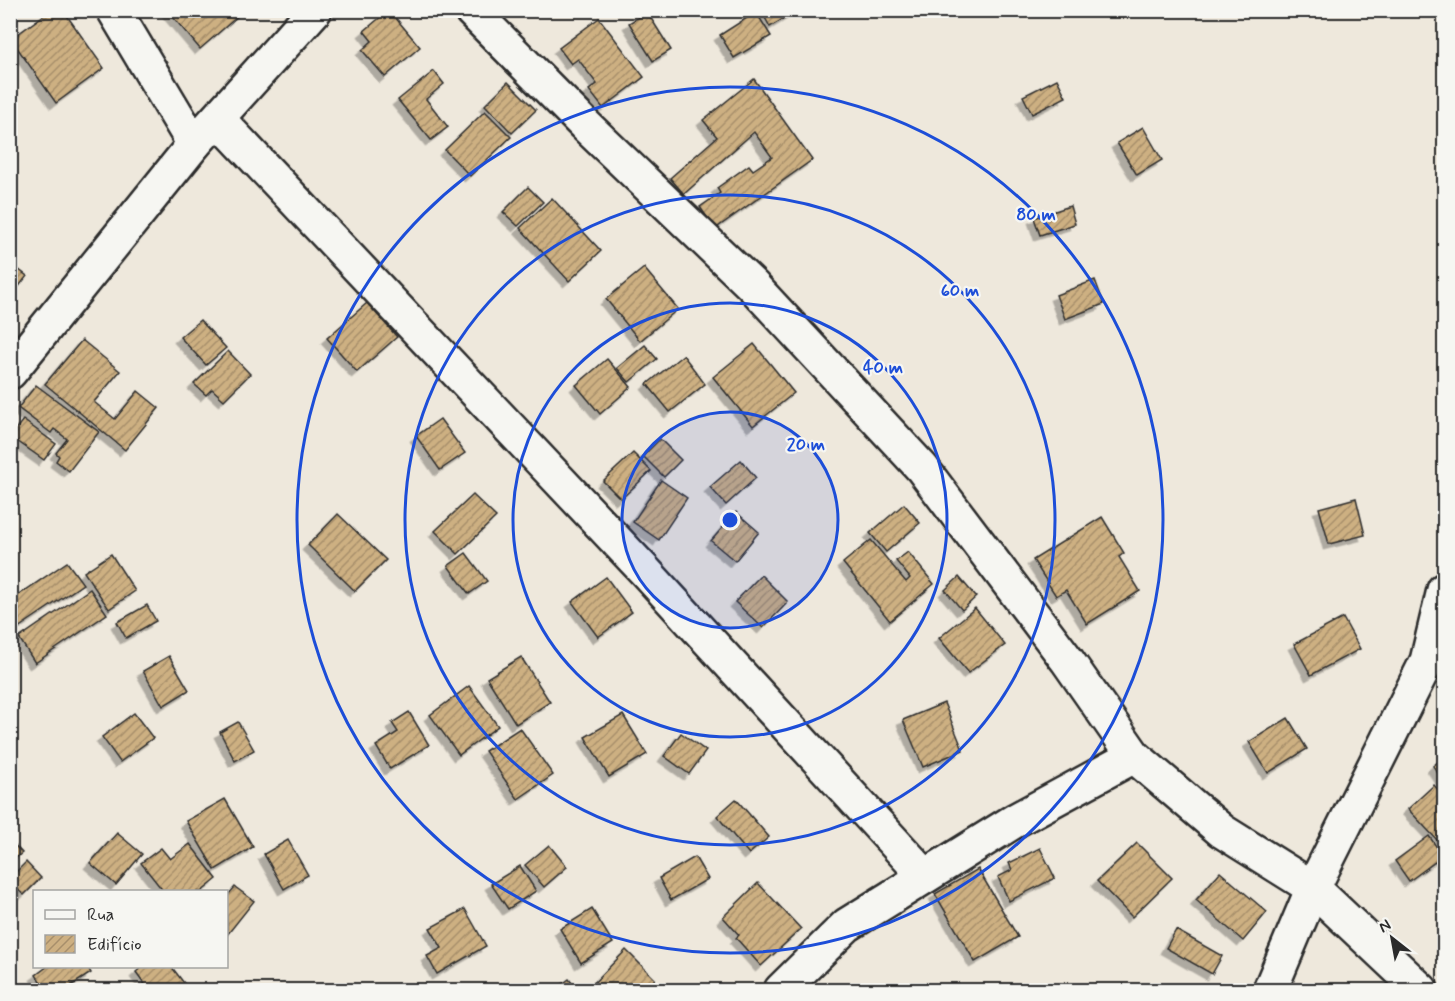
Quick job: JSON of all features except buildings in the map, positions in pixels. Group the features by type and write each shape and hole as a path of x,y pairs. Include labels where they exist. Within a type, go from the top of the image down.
{"street":[{"path":"114,10 194,144"},
{"path":"10,372 194,144 315,10"},
{"path":"471,10 584,124 753,286 922,468 1067,660 1134,756 1222,831 1313,888 1421,990"},
{"path":"218,119 644,570 925,876"},
{"path":"1270,990 1313,888 1427,661 1444,590"},
{"path":"781,990 847,926 1016,820 1134,756"}]}
